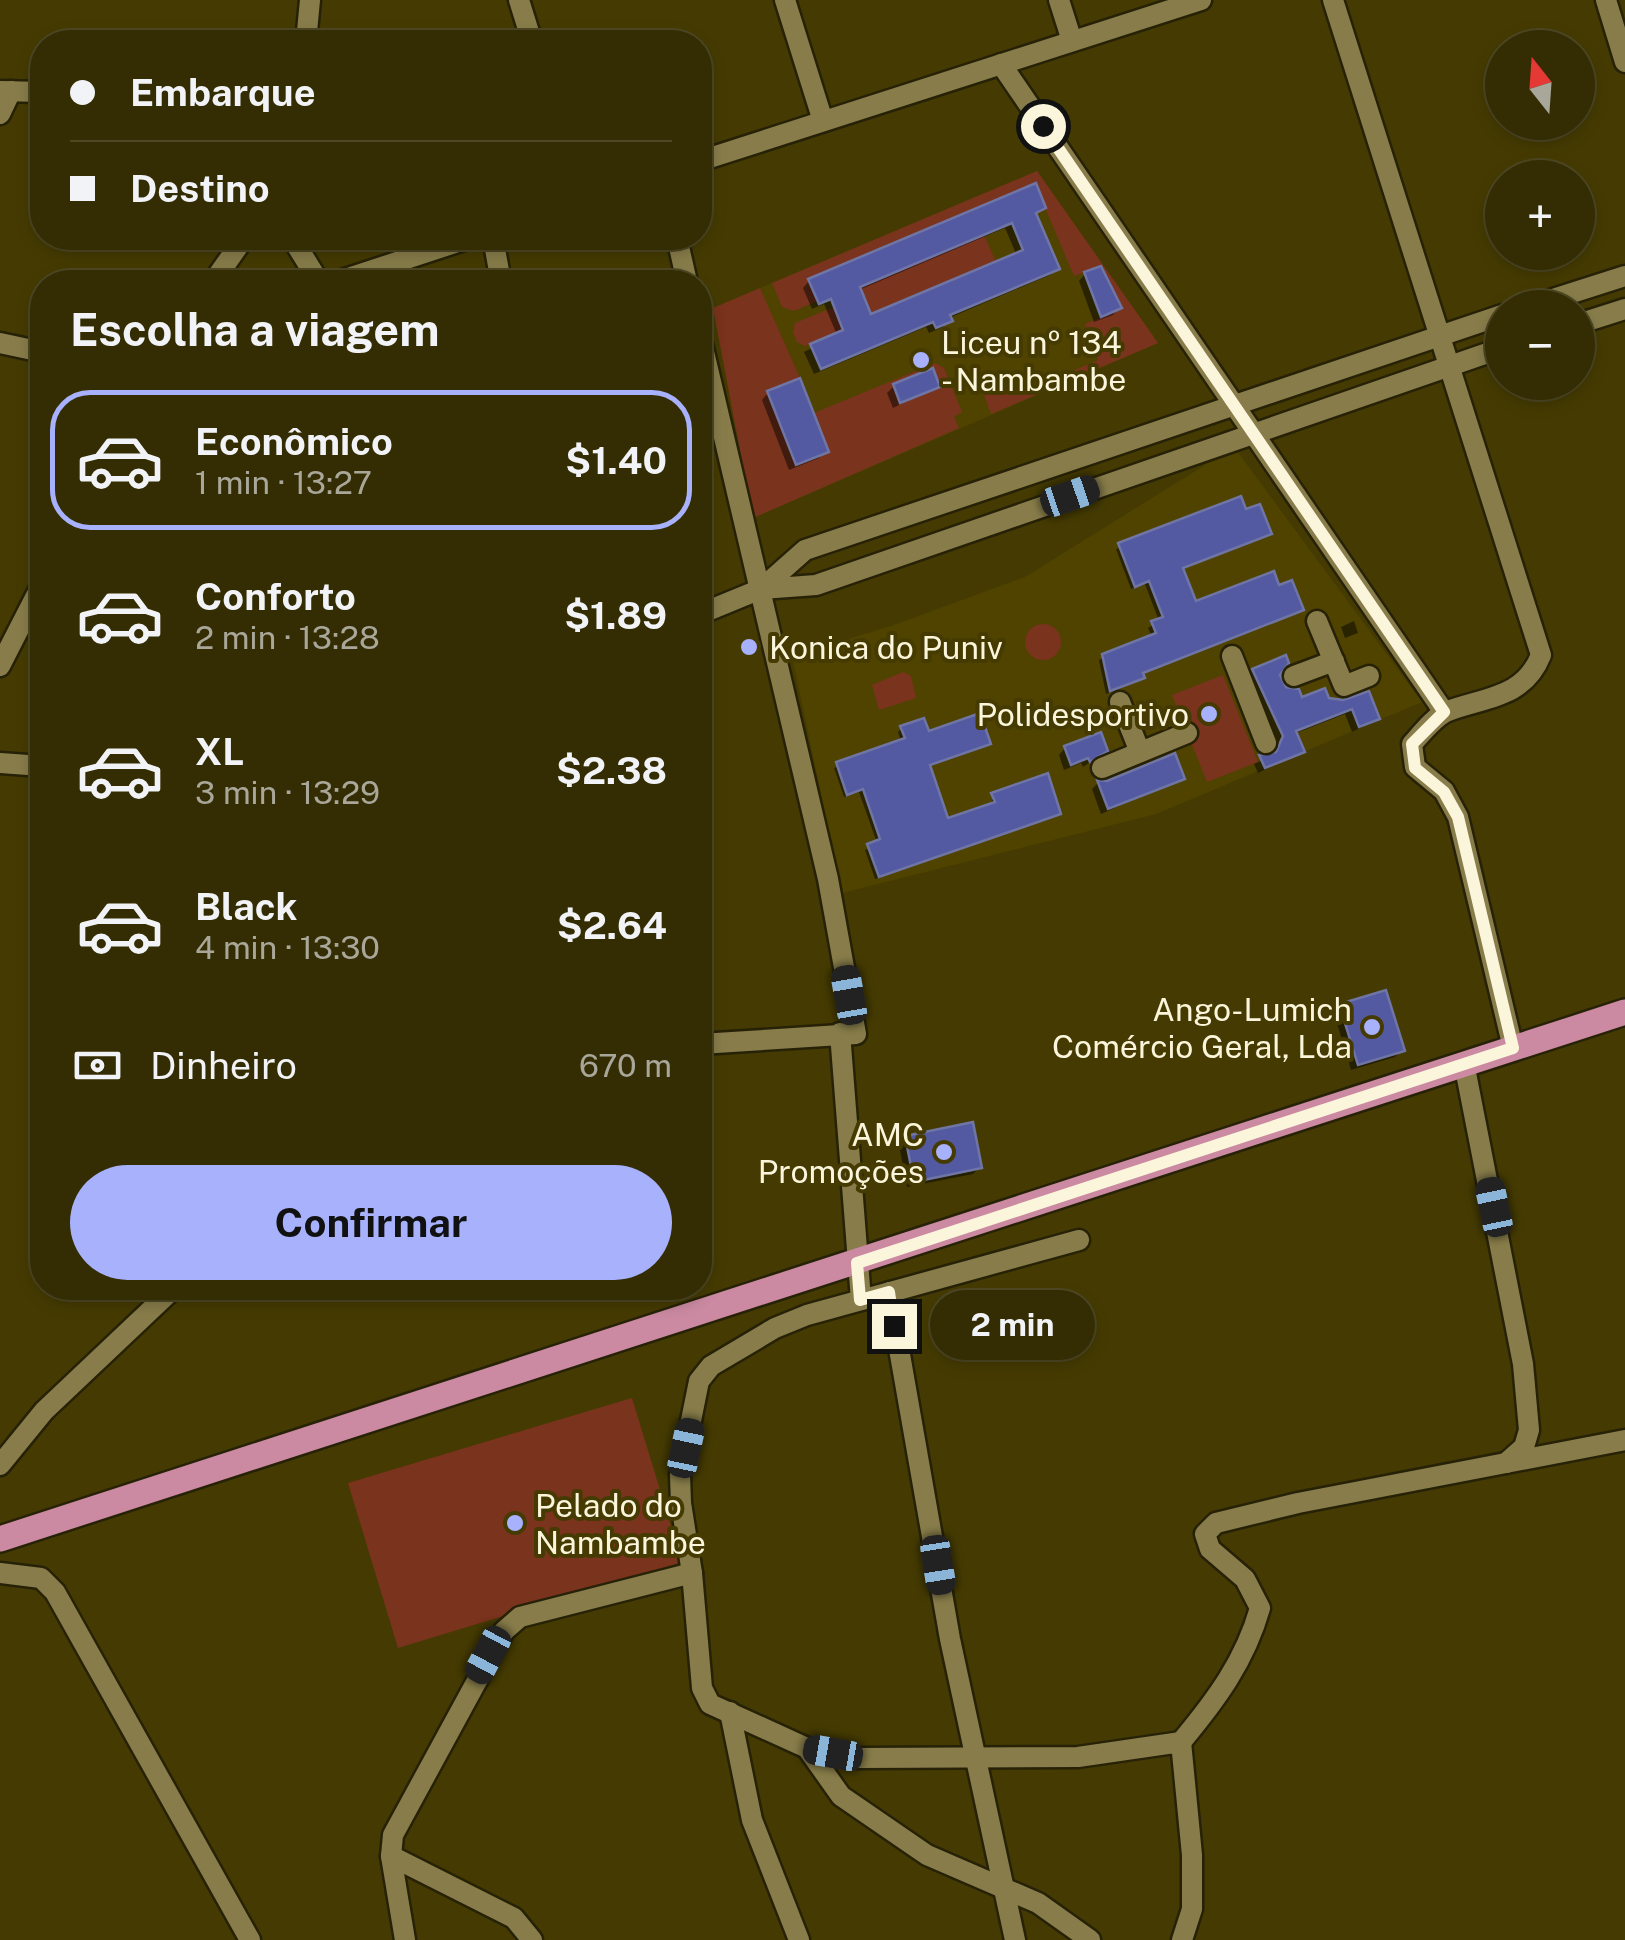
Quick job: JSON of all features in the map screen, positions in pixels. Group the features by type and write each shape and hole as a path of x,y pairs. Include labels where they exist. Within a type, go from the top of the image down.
{"main road":[{"path":"0,1539 1625,1012"}],"street":[{"path":"307,30 310,0"},
{"path":"519,0 528,30"},
{"path":"786,0 824,122"},
{"path":"1060,0 1072,42"},
{"path":"712,157 1202,0"},
{"path":"1332,0 1540,655 1532,676 1496,700 1444,712 1412,744 1415,768 1444,792 1458,817 1513,1048"},
{"path":"1606,0 1625,62"},
{"path":"1000,64 1444,712"},
{"path":"0,114 6,91"},
{"path":"373,270 433,250"},
{"path":"1581,290 1625,276"},
{"path":"1595,319 1625,309"},
{"path":"761,589 805,550 1485,320"},
{"path":"0,343 30,349"},
{"path":"712,609 761,589 816,585 1485,353"},
{"path":"712,385 828,879 856,1034 712,1043"},
{"path":"0,666 30,607"},
{"path":"1318,621 1344,686 1369,676"},
{"path":"1232,656 1266,743"},
{"path":"1294,676 1334,661"},
{"path":"1120,702 1140,752"},
{"path":"1102,768 1187,733"},
{"path":"0,764 30,765"},
{"path":"840,1033 860,1300"},
{"path":"1464,1063 1523,1364 1529,1430 1524,1447 1505,1464"},
{"path":"1079,1240 860,1300 775,1328 711,1366 699,1380 680,1474 702,1688 710,1704 806,1748 860,1758 1078,1756 1181,1742 1224,1690 1250,1642 1260,1608 1245,1579 1210,1549 1205,1534 1216,1523 1625,1440"},
{"path":"889,1292 950,1639 1000,1884 1016,1940"},
{"path":"0,1464 44,1412 161,1300"},
{"path":"0,1572 40,1578 55,1592 250,1940"},
{"path":"405,1940 391,1856 393,1836 504,1631 520,1617 692,1573"},
{"path":"730,1712 752,1820 799,1940"},
{"path":"1181,1742 1192,1855 1192,1909 1182,1940"},
{"path":"806,1748 842,1796 927,1855 1038,1903 1090,1940"},
{"path":"391,1856 514,1918 532,1940"}],"shaded area":[{"name":"Liceu nº 134 - Nambambe","path":"1037,171 1158,343 753,518 713,308"},
{"path":"1037,171 1158,343 991,414 984,395 987,386 1005,380 1015,396 1098,360 1085,324 1122,308 1101,266 1074,276 1035,184 809,279 817,301 794,311 782,307 772,283"},
{"path":"984,235 996,262 871,314 860,287"},
{"path":"760,288 800,378 767,391 814,413 935,363 944,368 962,412 954,417 959,428 753,518 713,308"},
{"path":"834,307 843,330 805,346 797,342 795,323"},
{"path":"1234,447 1422,702 1156,814 842,893 792,656 891,626 1025,577"},
{"path":"1043,624 1055,630 1061,642 1055,654 1043,660 1031,654 1025,642 1031,630"},
{"path":"903,672 911,676 916,698 879,710 872,685"},
{"name":"Polidesportivo","path":"1223,675 1258,762 1207,782 1172,695"},
{"name":"Pelado do Nambambe","path":"632,1398 682,1562 398,1648 348,1483"}],"building":[{"path":"1036,183 1046,208 1036,213 1060,269 950,315 953,321 936,328 933,322 821,369 810,344 843,330 831,299 819,304 808,279","holes":["1012,223 1023,250 871,314 860,287"]},
{"path":"1101,266 1122,308 1101,317 1084,272"},
{"path":"933,368 940,387 900,403 893,384"},
{"path":"800,378 829,452 796,465 767,391"},
{"path":"1241,496 1246,509 1260,504 1272,534 1183,568 1196,601 1274,571 1279,585 1292,580 1304,610 1143,673 1145,678 1110,691 1102,654 1156,633 1151,621 1163,617 1149,581 1135,587 1118,543"},
{"path":"1286,655 1289,663 1280,675 1286,687 1299,689 1302,697 1325,688 1329,698 1343,700 1369,691 1380,719 1359,727 1352,709 1296,731 1305,752 1265,768 1259,755 1276,752 1283,736 1252,669"},
{"path":"980,713 991,744 930,765 948,818 995,802 991,793 1048,773 1061,814 879,877 867,844 880,839 863,789 847,795 836,762 905,738 900,726 924,718 929,731"},
{"path":"1101,732 1108,751 1090,762 1088,758 1071,765 1064,746"},
{"path":"1175,753 1185,779 1108,809 1097,780 1107,781"},
{"name":"Ango-Lumich Comércio Geral, Lda","path":"1386,990 1405,1051 1358,1065 1339,1004"},
{"name":"AMC Promoções","path":"973,1122 982,1168 914,1182 905,1136"}],"place":[{"name":"Liceu nº 134 - Nambambe","path":"921,360"},
{"name":"Konica do Puniv","path":"749,647"},
{"name":"Polidesportivo","path":"1209,714"},
{"name":"Ango-Lumich Comércio Geral, Lda","path":"1372,1027"},
{"name":"AMC Promoções","path":"944,1152"},
{"name":"Pelado do Nambambe","path":"515,1523"}],"route":[{"path":"894,1326 889,1292 860,1300 857,1263 1513,1048 1458,817 1444,792 1415,768 1412,744 1444,712 1043,126"}]}
